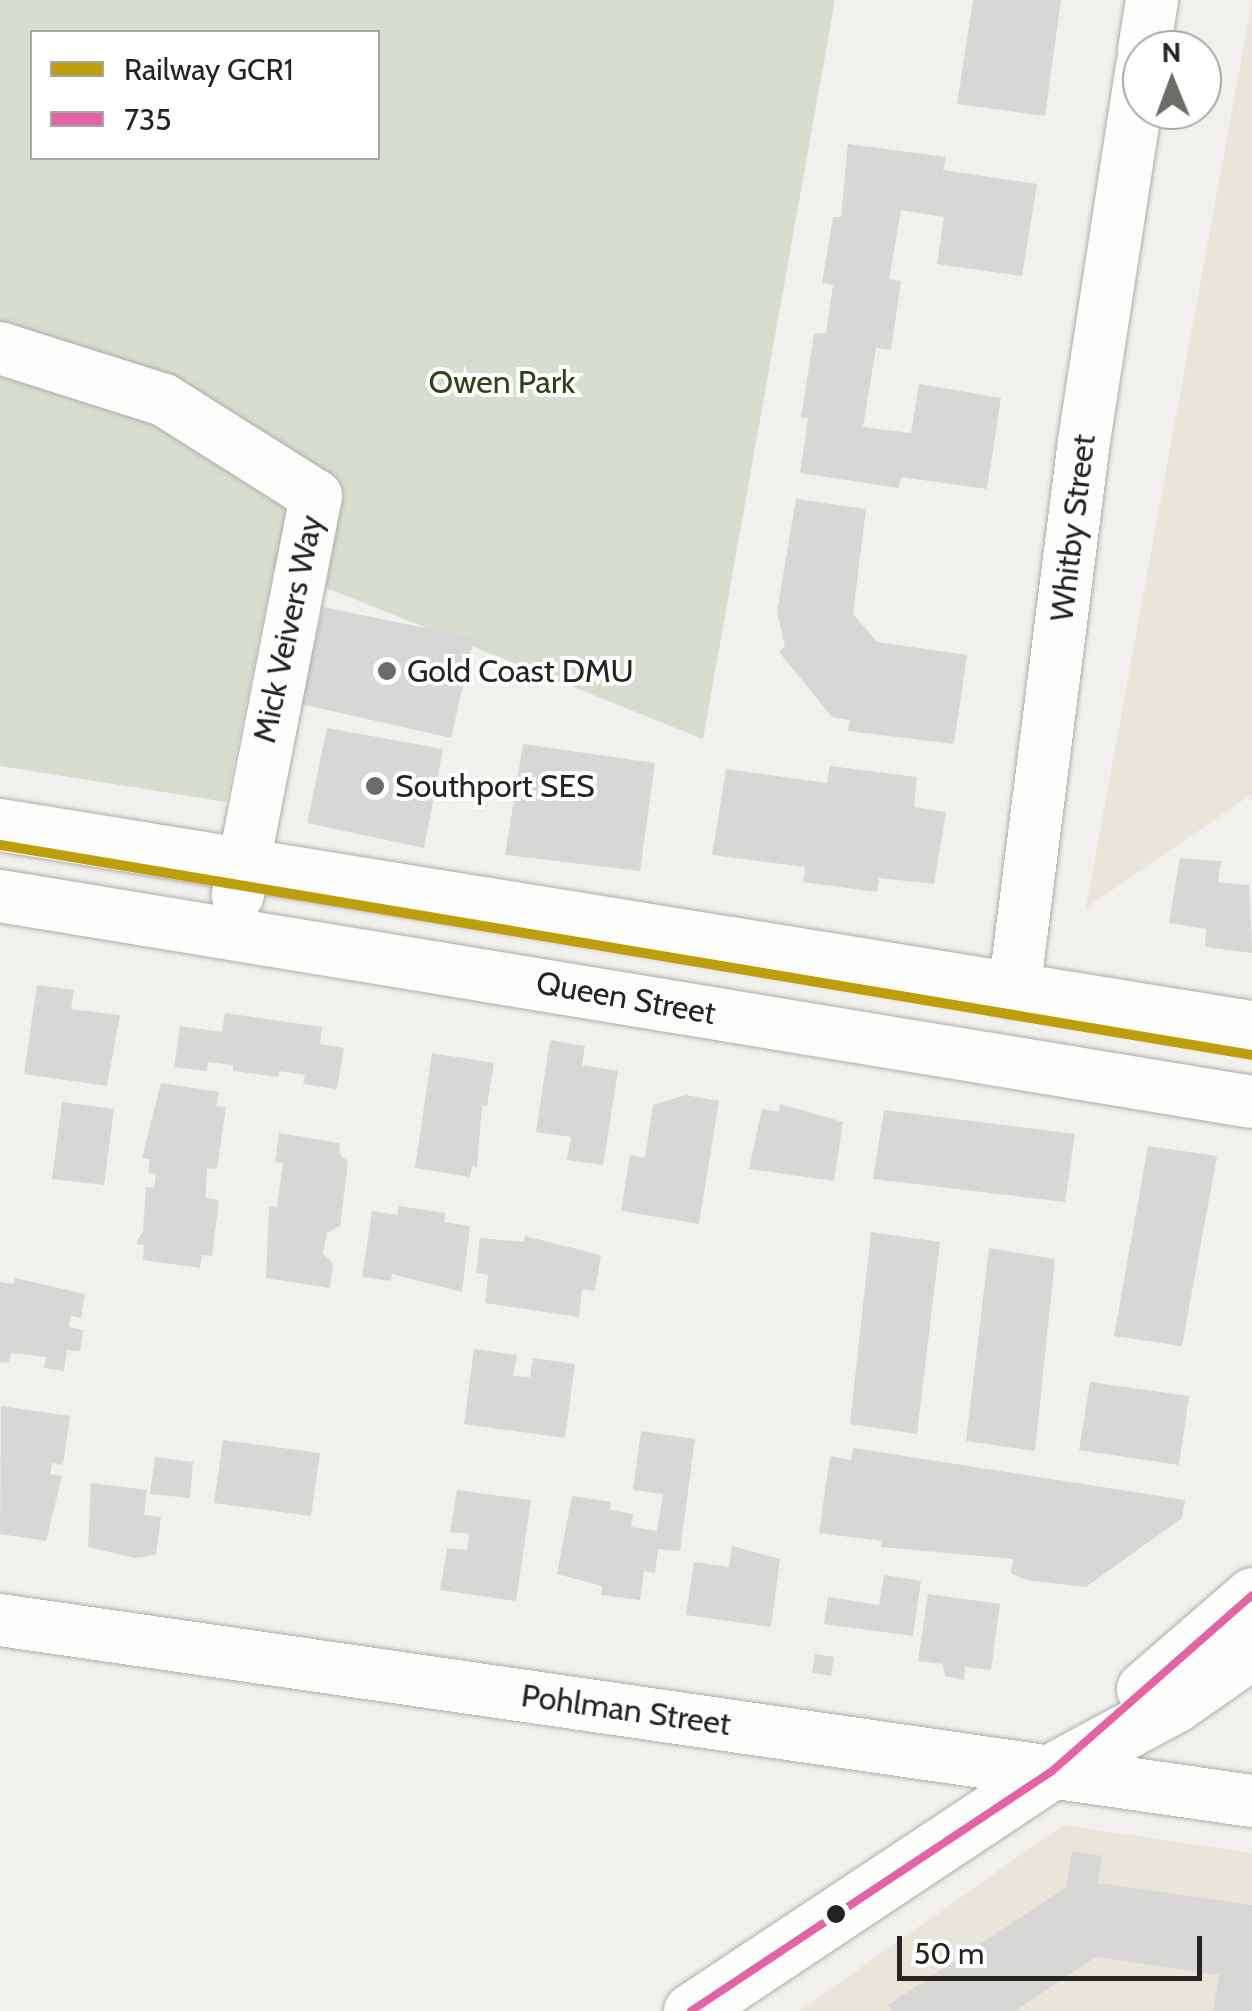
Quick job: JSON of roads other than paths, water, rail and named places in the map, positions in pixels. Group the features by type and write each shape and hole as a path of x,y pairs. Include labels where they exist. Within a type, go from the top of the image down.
{"main road":[{"path":"1052,1771 1252,1595"},
{"path":"691,2011 1052,1771 1176,1704 1252,1651"}],"street":[{"path":"1147,30 1152,0"},
{"name":"Whitby Street","path":"1014,992 1084,441 1132,130"},
{"name":"Mick Veivers Way","path":"0,348 164,400 316,496 232,932"},
{"path":"0,825 1014,992 1252,1027"},
{"name":"Queen Street","path":"0,896 1252,1102"},
{"name":"Pohlman Street","path":"0,1620 1252,1801"}],"rail line":[{"name":"GCR1","path":"0,845 1252,1055"}],"place":[{"name":"Gold Coast DMU","path":"387,671"},
{"name":"Southport SES","path":"375,786"}],"park label":[{"name":"Owen Park","path":"502,382"}]}
